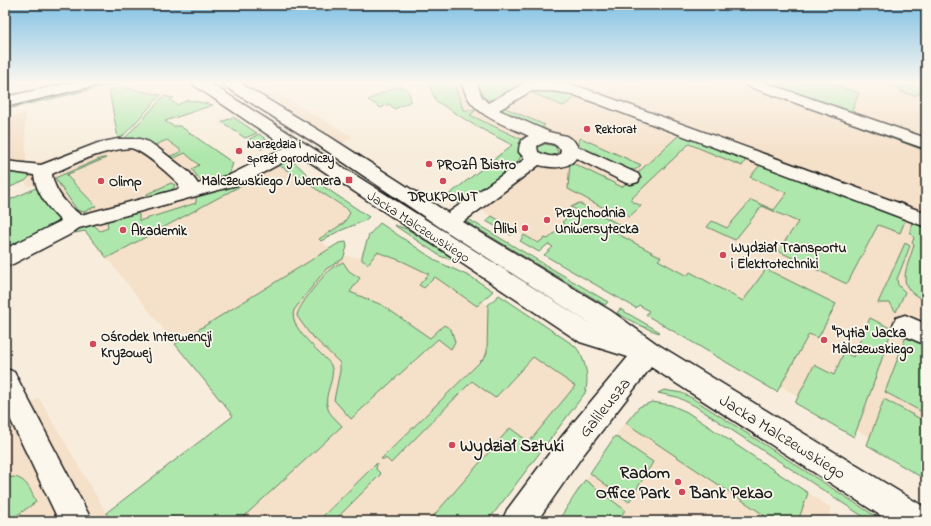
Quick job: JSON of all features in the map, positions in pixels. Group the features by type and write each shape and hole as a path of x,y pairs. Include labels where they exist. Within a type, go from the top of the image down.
{"street":[{"name":"Jacka Malczewskiego","path":"238,107 588,335 648,352"},
{"name":"Jacka Malczewskiego","path":"269,107 304,128 448,223 602,318 648,352 918,521"},
{"path":"483,107 487,110 545,137 563,141 570,149 631,178"},
{"path":"487,110 493,107"},
{"path":"620,107 926,220"},
{"path":"820,107 926,144"},
{"path":"545,137 528,144 528,152 536,159 556,162 567,157 570,153 570,149"},
{"path":"5,166 43,171 90,152 120,144 134,143 146,147 182,176 188,183 189,192"},
{"path":"5,258 62,230 75,221 86,221 237,178 300,146"},
{"path":"448,223 536,159"},
{"path":"43,171 42,177 47,190 67,215 75,221"},
{"path":"905,325 926,336"},
{"name":"Galileusza","path":"518,521 569,450 648,352"},
{"path":"5,380 76,521"}],"shaded area":[{"path":"283,107 300,107 353,137 341,144"},
{"path":"445,107 926,107 926,470 553,255 549,250 553,247 549,244 545,248 452,193 512,145 474,125"},
{"path":"25,113 26,165 119,141 164,121 173,126 180,126 233,163 230,175 279,165 349,212 350,216 344,223 319,239 331,250 344,256 363,258 371,235 436,270 497,311 586,375 587,382 585,393 488,521 124,521 115,507 233,416 85,231 77,232 54,243 47,202 35,185 27,186 25,181 29,178 29,175 5,171 5,118"},
{"path":"39,398 111,521 5,521 5,420"},
{"name":"Radom Office Park","path":"652,402 671,405 687,412 831,508 827,521 558,521 615,436 634,411 639,407"}],"green space":[{"path":"112,107 150,107 122,137 118,138"},
{"path":"154,107 208,107 165,121 173,126 180,126 233,163 229,175 209,180 199,179 192,169 199,165 185,153 172,159 169,157 182,151 167,140 155,145 148,142 119,140 125,138"},
{"path":"445,107 463,107 464,110 476,110 470,115 521,139 528,135 531,136 518,162 460,205 446,197 512,145 474,125"},
{"path":"503,107 545,125 542,127 552,132 547,132 501,112"},
{"path":"804,107 815,107 926,146 926,151"},
{"path":"832,107 854,107 851,113"},
{"path":"233,117 257,133 245,138 222,122"},
{"path":"259,134 272,144 261,149 248,140"},
{"path":"682,135 747,158 742,166 689,144 630,200 641,206 629,217 622,213 619,216 568,189 570,162 622,187 678,136"},
{"path":"581,138 641,165 635,170 626,169 579,147 579,140"},
{"path":"545,144 555,146 558,152 553,156 546,156 538,153 537,147"},
{"path":"289,157 311,178 369,217 364,221 337,232 321,241 319,239 344,223 350,213 347,209 279,165 107,258 85,231 75,233 81,227 94,225 100,231 108,228 107,221 135,213 139,214 139,221 196,203 196,196"},
{"path":"102,158 106,158 66,175 96,206 84,212 77,210 55,178"},
{"path":"760,165 906,218 900,233 878,225 847,284 778,251 798,222 762,206 735,240 707,227 712,221 727,228 751,200 774,210 787,193 750,177"},
{"path":"5,171 27,173 30,176 25,181 10,187 5,182"},
{"path":"171,183 175,185 173,189 167,193 147,198 147,194"},
{"path":"36,188 62,221 5,253 5,202"},
{"path":"579,203 620,225 614,232 661,257 658,260 687,276 690,272 743,301 766,269 836,304 818,338 809,334 777,392 646,315 649,311 639,305 636,308 544,255 553,247 548,244 539,252 520,241 524,235 538,243 545,238 548,239 564,224 562,222 577,210 571,207"},
{"path":"492,216 517,231 511,235 486,221"},
{"path":"468,219 608,302 605,305 465,221"},
{"path":"912,221 926,226 926,301 916,296 906,284 906,271 914,245 912,243 914,238 910,232"},
{"path":"380,223 438,262 471,277 493,291 477,306 435,277 424,288 419,285 429,274 402,261 377,252 368,264 362,260 362,256 369,235"},
{"path":"394,225 407,229 460,263 440,256"},
{"path":"346,242 347,247 343,259 326,269 294,310 293,317 300,332 331,365 332,376 327,398 328,409 342,426 239,521 111,521 106,513 233,416 175,344 339,243"},
{"path":"905,243 910,246 897,279 898,285 905,292 896,312 890,303 878,303"},
{"path":"343,262 349,271 360,278 350,292 382,305 430,338 444,325 451,329 455,342 451,349 438,339 351,419 334,400 340,371 340,363 309,333 297,316 301,306 317,283 328,271"},
{"path":"499,295 575,346 579,351 586,368 587,381 585,393 488,521 429,521 510,428 529,442 575,386 533,357 495,398 472,381 391,463 387,459 381,459 485,357 487,352 488,305"},
{"path":"620,309 660,332 659,333 632,322 617,313"},
{"path":"870,318 892,329 854,437 795,403 814,365 834,375 844,352 853,357"},
{"path":"907,334 926,343 926,414 885,392"},
{"path":"664,390 682,393 692,398 883,521 870,521 695,406 677,397 658,393"},
{"path":"884,399 926,422 926,480 867,445"},
{"path":"652,402 671,405 687,412 808,493 798,521 761,521 764,515 626,423 639,407"},
{"path":"615,436 653,462 629,502 590,473"},
{"path":"377,463 376,469 381,474 334,521 318,521"},
{"path":"14,477 25,483 36,502 9,521 5,521 5,478"},
{"path":"585,480 625,510 618,521 600,521 596,518 593,521 558,521"}],"place":[{"name":"Rektorat","path":"587,129"},
{"name":"Narzędzia i sprzęt ogrodniczy","path":"239,151"},
{"name":"PROZA Bistro","path":"429,164"},
{"name":"Malczewskiego / Wernera","path":"349,180"},
{"name":"Olimp","path":"101,181"},
{"name":"DRUKPOINT","path":"443,181"},
{"name":"Przychodnia Uniwersytecka","path":"547,220"},
{"name":"Alibi","path":"525,228"},
{"name":"Akademik","path":"123,230"},
{"name":"Wydział Transportu i Elektrotechniki","path":"723,255"},
{"name":"\"Pytia\" Jacka Malczewskiego","path":"824,340"},
{"name":"Ośrodek Interwencji Kryzowej","path":"93,344"},
{"name":"Wydział Sztuki","path":"452,445"},
{"name":"Radom Office Park","path":"678,482"},
{"name":"Bank Pekao","path":"682,492"}]}
